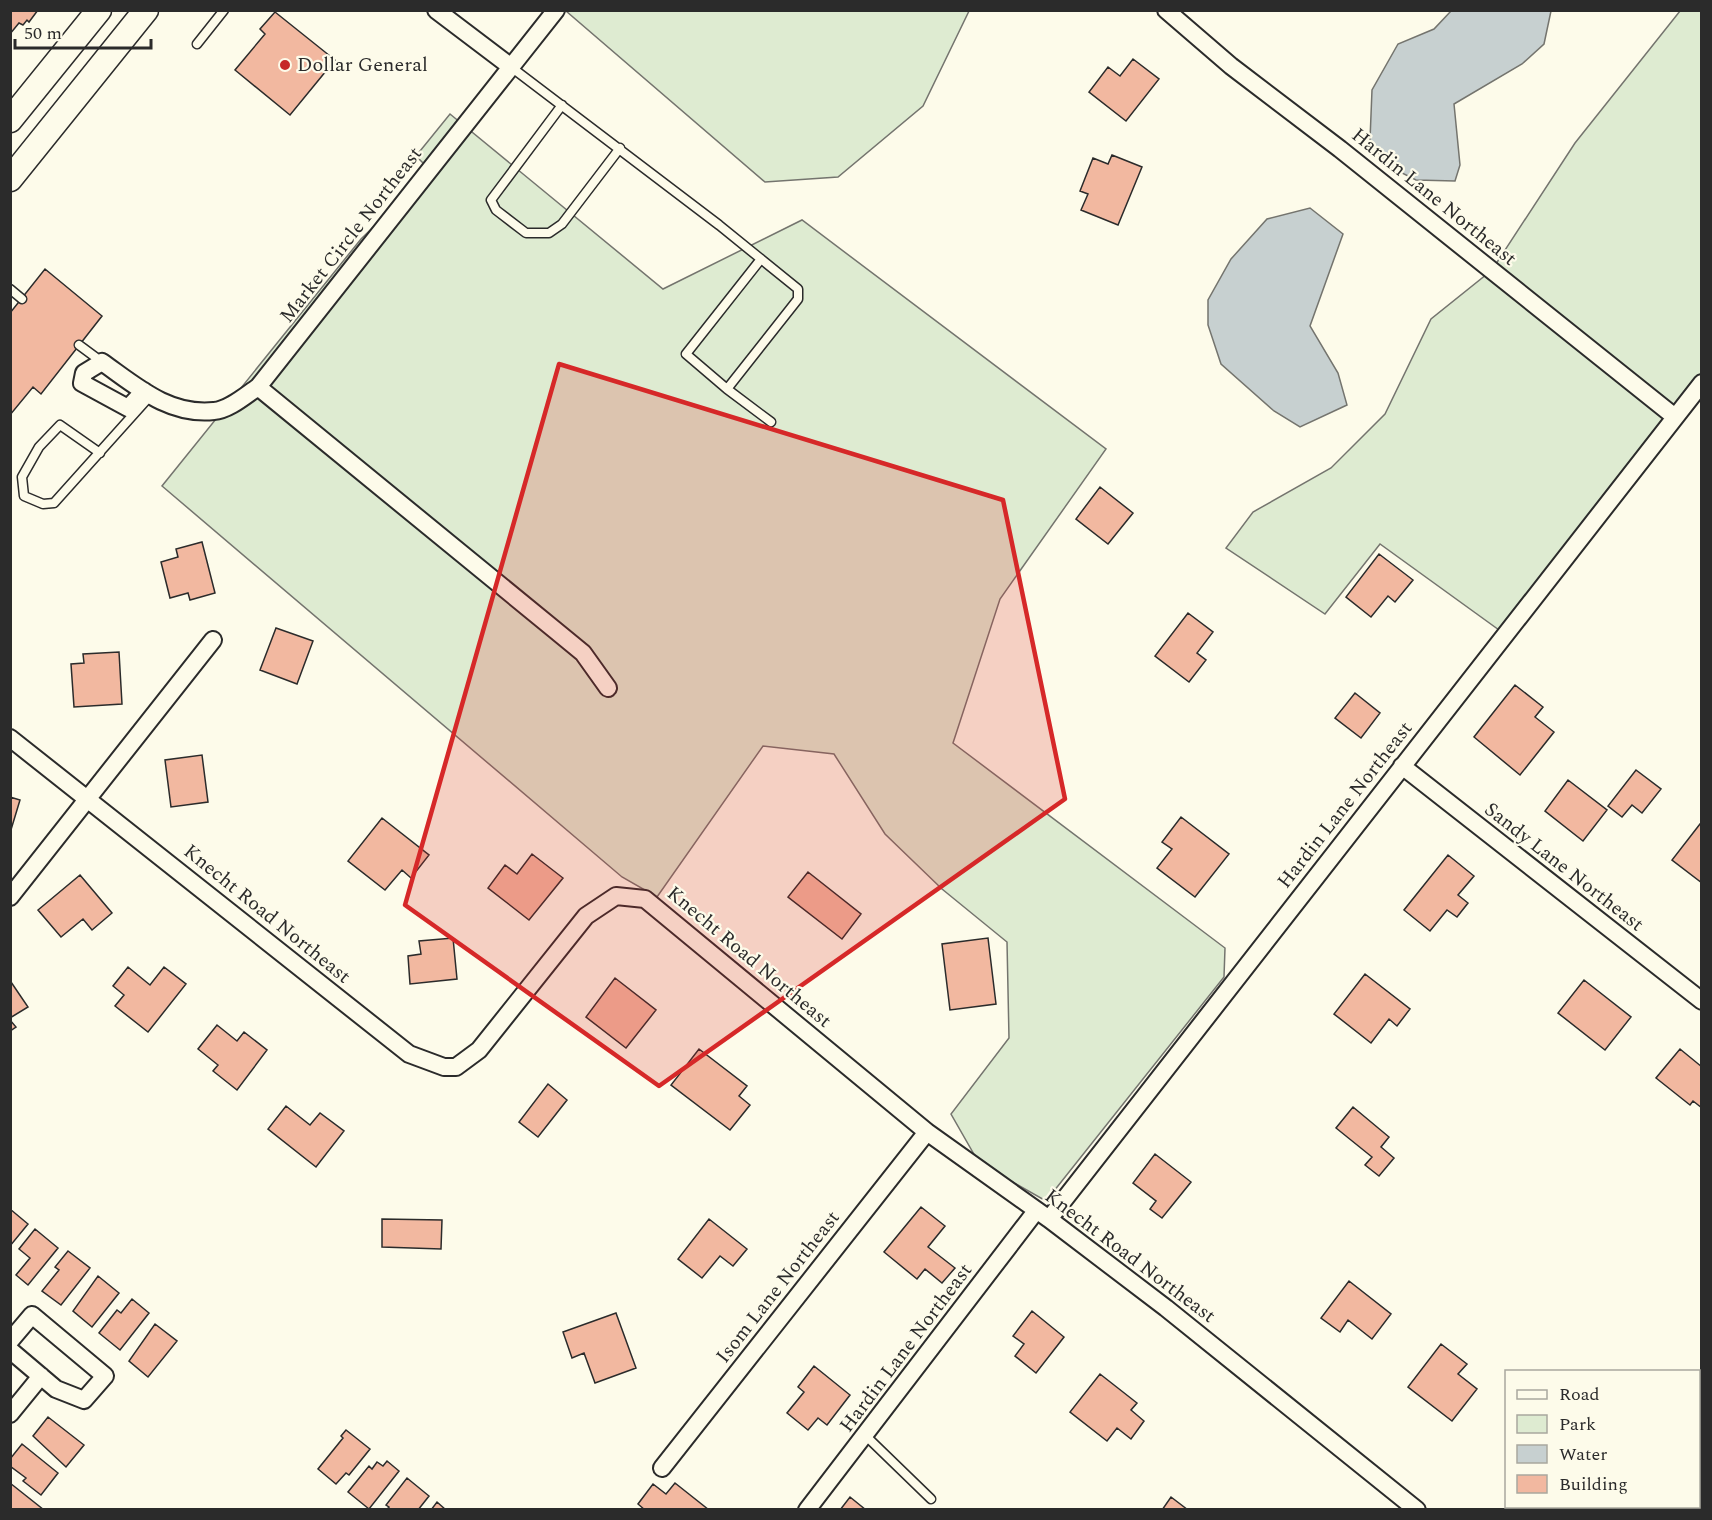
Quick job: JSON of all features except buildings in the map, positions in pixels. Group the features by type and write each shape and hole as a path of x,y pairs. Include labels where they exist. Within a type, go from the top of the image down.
{"street":[{"path":"10,120 99,10"},
{"path":"10,179 146,10"},
{"path":"436,10 510,66"},
{"name":"Market Circle Northeast","path":"102,362 147,394 178,410 215,411 258,387 556,10"},
{"name":"Hardin Lane Northeast","path":"1166,10 1231,66 1340,149 1675,417"},
{"path":"102,362 84,373 82,383 128,408 147,394"},
{"name":"Hardin Lane Northeast","path":"807,1509 1402,766 1701,382"},
{"path":"258,387 569,641 597,669 608,688"},
{"path":"10,897 213,640"},
{"name":"Knecht Road Northeast","path":"10,738 409,1054 444,1067 456,1067 479,1050 586,916 616,896 645,899 927,1132 1043,1215 1166,1308 1417,1509"},
{"name":"Sandy Lane Northeast","path":"1402,766 1701,1001"},
{"name":"Isom Lane Northeast","path":"662,1468 927,1132"},
{"path":"10,1341 32,1315 105,1376 84,1400 56,1389 10,1350"},
{"path":"10,1414 41,1376"}],"lane":[{"path":"196,44 224,10"},
{"path":"510,66 620,148 761,258 798,290 798,298 727,389"},
{"path":"562,105 493,194 492,205 511,221 534,235 543,235 555,230 620,148"},
{"path":"761,258 686,354 771,422"},
{"path":"10,289 22,298"},
{"path":"79,345 102,362"},
{"path":"100,453 60,425 39,447 22,477 24,496 43,504 54,503 100,453 147,394"},
{"path":"866,1436 931,1499"}],"highlighted area":[{"path":"559,364 1003,500 1065,799 659,1086 405,905"}],"green space":[{"path":"566,11 969,11 923,106 838,177 765,182"},
{"path":"1680,11 1701,11 1701,392 1506,635 1380,544 1325,614 1226,548 1253,512 1331,468 1385,414 1431,319 1492,270 1575,143"},
{"path":"450,114 663,289 802,220 1106,449 1000,599 953,743 1225,948 1224,977 1046,1201 979,1163 951,1114 1009,1038 1007,942 942,889 885,834 834,754 763,746 657,897 622,877 162,486 361,239 431,171 416,156"}],"water":[{"path":"1451,11 1551,11 1544,44 1522,64 1454,104 1460,165 1455,181 1416,180 1386,165 1370,140 1372,90 1398,44 1434,29"},
{"path":"1310,208 1343,234 1310,326 1338,373 1347,405 1300,427 1274,411 1221,364 1208,325 1208,300 1231,259 1267,219"}],"place":[{"name":"Dollar General","path":"285,65"}]}
